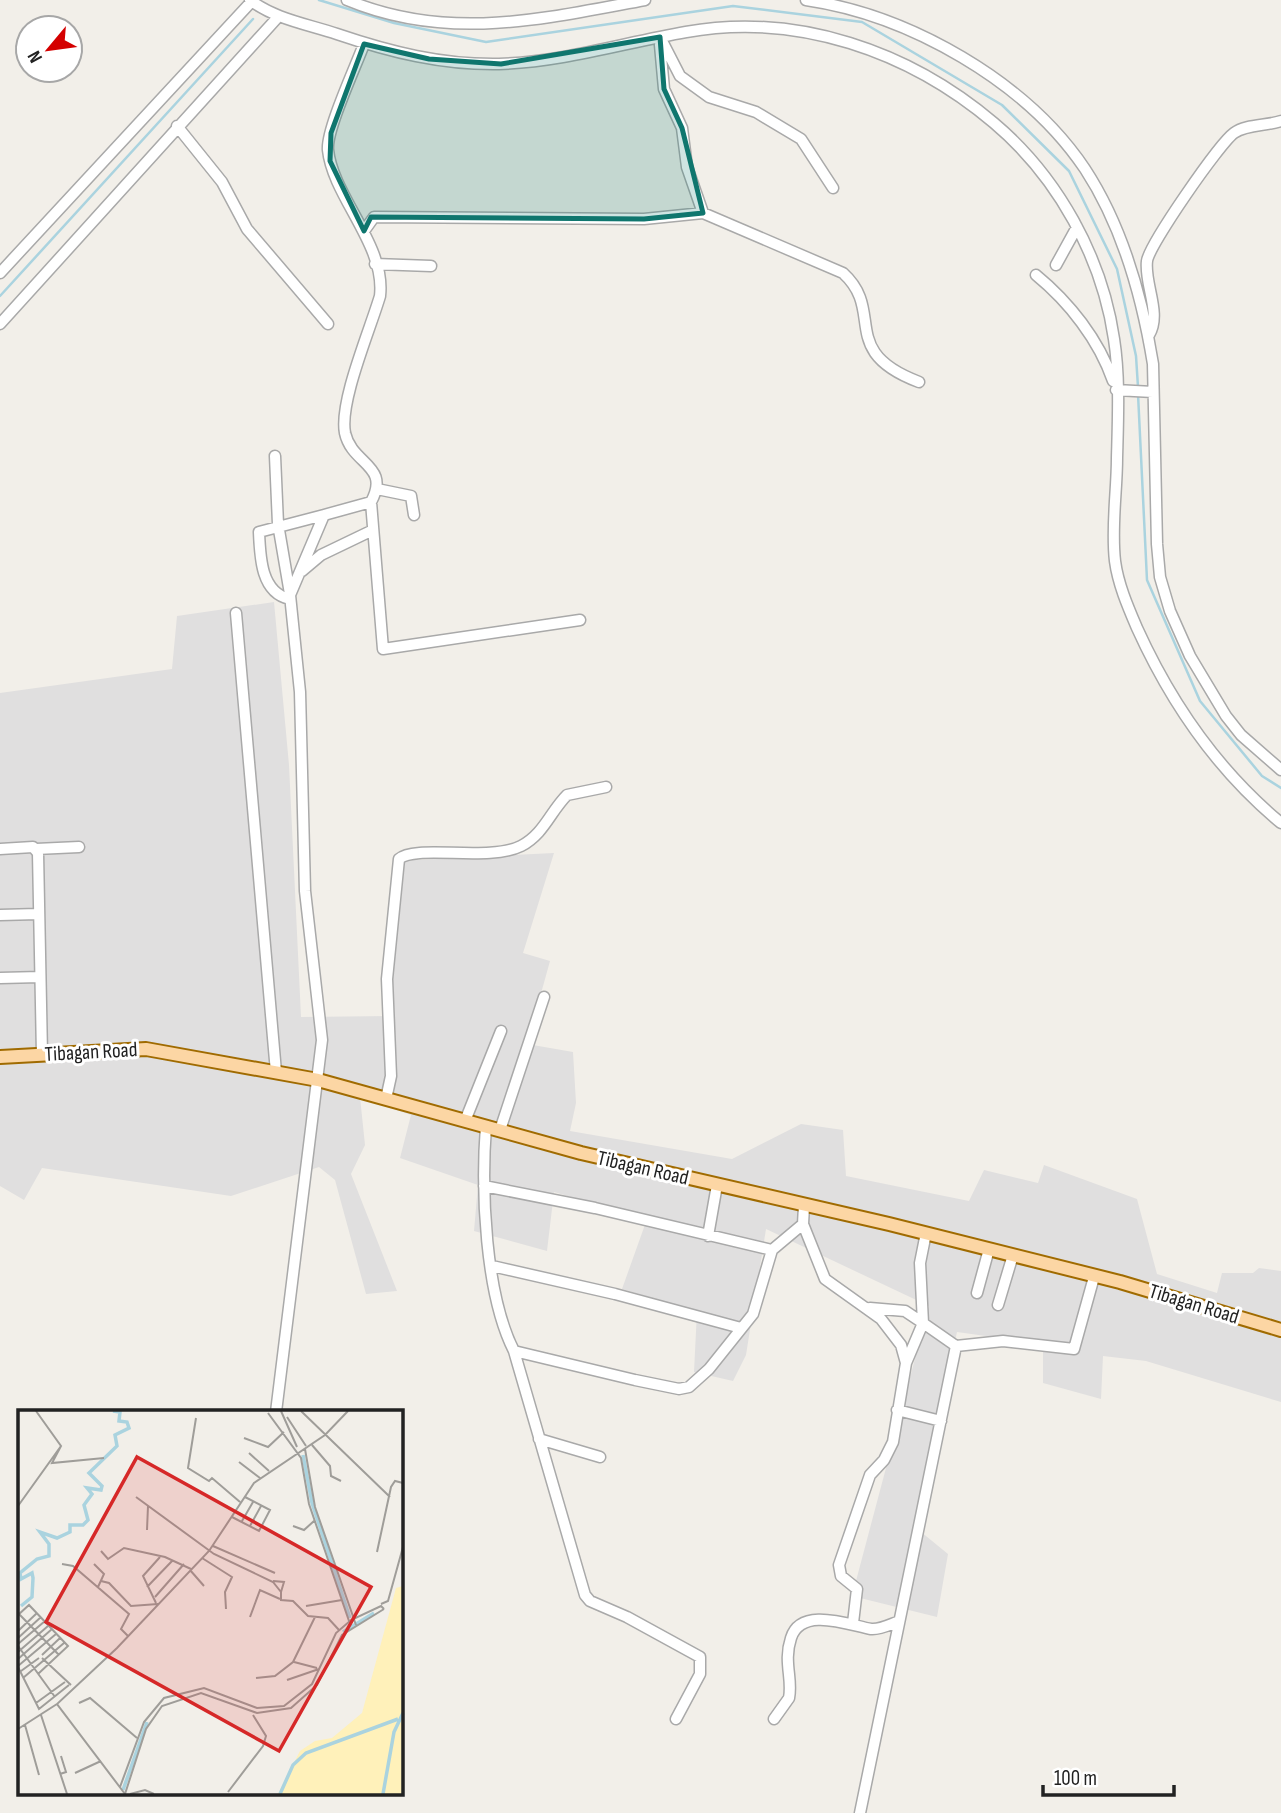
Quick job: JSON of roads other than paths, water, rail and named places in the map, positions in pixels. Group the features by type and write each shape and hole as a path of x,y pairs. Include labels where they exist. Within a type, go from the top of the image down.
{"main road":[{"name":"Tibagan Road","path":"0,1057 146,1049 318,1080 465,1121 717,1185 1013,1255 1186,1300 1281,1330"}],"street":[{"path":"346,0 408,17 464,25 518,23 645,0"},
{"path":"806,0 886,21 952,51 987,73 1056,132 1087,171 1128,256 1148,335 1157,544 1160,577 1170,611 1190,656 1226,716 1241,735 1281,770"},
{"path":"0,273 251,1 278,16 365,44 429,59 501,64 561,58 707,29 776,29 828,38 893,58 943,85 1009,136 1049,183 1077,227 1099,277 1114,341 1119,389 1115,560 1122,588 1150,656 1196,735 1224,768 1281,823"},
{"path":"0,324 278,16"},
{"path":"660,37 680,76 709,97 756,112 801,139 833,188"},
{"path":"660,37 664,89 682,128 687,167 703,213"},
{"path":"365,44 328,144 334,172 364,231 375,264 380,296 343,415 346,436 356,455 374,472 377,489 370,502 380,646 384,650 580,620"},
{"path":"1148,335 1154,316 1147,270 1148,254 1198,176 1234,133 1281,121"},
{"path":"177,127 222,182 247,229 328,324"},
{"path":"364,231 374,217 644,219 703,213 843,273 858,291 869,345 876,356 899,374 919,382"},
{"path":"1056,265 1077,227"},
{"path":"375,264 431,266"},
{"path":"1036,275 1068,304 1119,389"},
{"path":"1119,389 1150,391"},
{"path":"275,456 278,524 290,597 300,692 305,891 313,972 322,1025 318,1080 276,1410"},
{"path":"377,489 411,496 414,515"},
{"path":"290,597 277,595 269,588 258,535 262,529 370,502"},
{"path":"290,597 324,515"},
{"path":"299,574 321,555 373,530"},
{"path":"236,613 276,1072"},
{"path":"386,1098 391,1076 387,979 399,859 410,853 467,855 513,849 544,829 567,795 606,787"},
{"path":"0,849 79,847"},
{"path":"36,849 42,1055"},
{"path":"0,915 38,914"},
{"path":"0,978 40,977"},
{"path":"500,1130 544,997"},
{"path":"465,1121 501,1031"},
{"path":"486,1126 484,1211 502,1321 514,1351 586,1597 700,1657 700,1674 676,1719"},
{"path":"708,1236 717,1185"},
{"path":"484,1186 595,1208 772,1250"},
{"path":"804,1206 803,1224 825,1279 865,1307 891,1331 901,1345 906,1363"},
{"path":"514,1351 684,1389 709,1369 757,1306 772,1250 803,1224"},
{"path":"853,1623 857,1589 841,1576 839,1565 870,1475 884,1461 893,1442 906,1363 923,1323 920,1263 926,1233"},
{"path":"977,1293 989,1249"},
{"path":"999,1305 1013,1255"},
{"path":"492,1266 615,1294 741,1328"},
{"path":"865,1307 905,1311 956,1346 1003,1341 1074,1349 1094,1277"},
{"path":"860,1813 897,1622 956,1346"},
{"path":"897,1410 941,1421"},
{"path":"539,1439 600,1457"},
{"path":"774,1719 790,1694 786,1659 793,1632 809,1621 853,1623 874,1629 897,1622"}],"waterway":[{"path":"319,0 394,23 486,42 733,6 862,22 1002,105 1069,171 1117,269 1136,356 1138,387"},
{"path":"0,296 253,19"},
{"path":"1138,394 1147,580 1200,701 1262,776 1281,788"}]}
